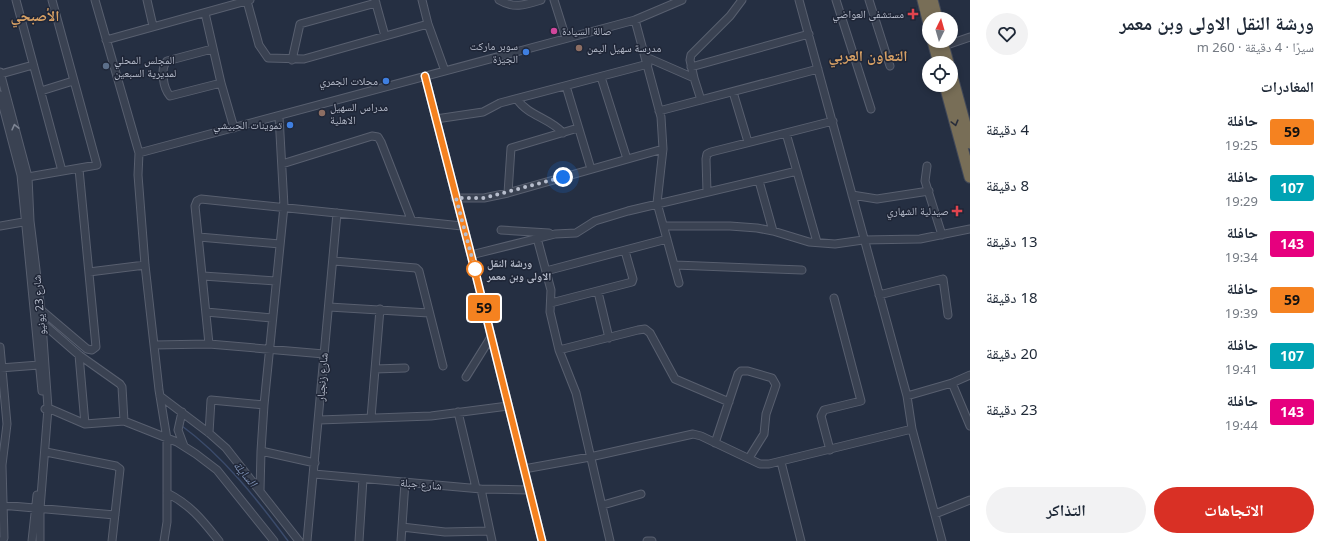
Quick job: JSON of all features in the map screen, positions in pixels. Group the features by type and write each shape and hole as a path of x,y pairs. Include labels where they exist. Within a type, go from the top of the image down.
{"highway":[{"path":"923,0 926,12"},
{"path":"932,0 935,12"},
{"path":"947,92 970,177"},
{"path":"956,92 970,143"}],"street":[{"path":"16,0 62,171"},
{"path":"28,177 97,165 52,0"},
{"path":"95,0 139,153 138,175 145,265 160,396 167,439 167,522 164,541"},
{"path":"147,0 153,26"},
{"path":"106,40 248,0 259,45 268,58 292,60 304,59 428,24"},
{"path":"422,0 428,24 445,71"},
{"path":"499,0 507,5 519,7 541,0"},
{"path":"554,0 566,38"},
{"path":"139,153 635,20 682,0"},
{"path":"701,100 690,60 696,49 730,16 742,0"},
{"path":"799,0 833,121 863,240 907,396 912,429 942,541"},
{"path":"836,0 871,109"},
{"path":"869,0 890,66"},
{"path":"292,60 300,24 376,1 385,36"},
{"path":"205,13 212,49 234,128"},
{"path":"635,20 648,64 659,111 663,149 657,203 679,283"},
{"path":"691,67 809,34"},
{"path":"958,40 970,37"},
{"path":"212,49 167,61 162,70 167,93 170,96 174,96 221,83"},
{"path":"646,57 694,78"},
{"path":"436,119 483,112 500,103 648,64"},
{"path":"0,73 33,65"},
{"path":"659,111 818,68"},
{"name":"شارع 23 يونيو","path":"0,73 28,177 28,221 39,365 46,409 38,509 40,541"},
{"path":"425,76 542,541"},
{"path":"601,77 627,159"},
{"path":"41,91 73,81"},
{"path":"566,86 591,169"},
{"path":"733,92 748,142"},
{"name":"شارع 23 يونيو","path":"0,95 21,176 42,322 46,409 46,452 32,541"},
{"path":"518,99 529,112 546,120 563,133"},
{"path":"260,491 264,405 271,349 272,318 284,206 279,116"},
{"path":"707,192 707,154 748,142 833,121"},
{"path":"508,192 512,148 578,128"},
{"path":"786,133 817,242"},
{"path":"282,164 372,136 378,137 410,219"},
{"path":"456,198 484,198 663,149"},
{"path":"927,166 925,181 942,235"},
{"path":"41,310 87,349 92,350 96,347 79,169"},
{"path":"501,230 555,234 576,233 595,221 657,203 684,199 707,192 797,171"},
{"path":"759,181 773,231"},
{"path":"852,195 877,199 929,191"},
{"path":"209,344 195,206 197,201 201,199 410,219 462,226"},
{"name":"شارع زنجبار","path":"307,541 338,213"},
{"path":"0,226 28,221"},
{"path":"664,226 730,226 773,231 809,242 835,244 863,240 920,239 970,229"},
{"path":"471,255 555,234"},
{"path":"199,237 280,244"},
{"path":"537,238 551,290 550,312 559,350 576,393 590,457 603,505 610,541"},
{"path":"546,271 667,239"},
{"path":"551,304 632,282 633,279 625,251"},
{"path":"334,261 416,268 419,271 443,366"},
{"path":"89,272 145,265"},
{"path":"674,265 802,270"},
{"path":"203,276 276,281"},
{"path":"879,295 943,279 948,315"},
{"path":"598,292 609,338"},
{"path":"830,450 821,416 824,410 862,401 834,298"},
{"path":"329,307 429,313"},
{"path":"371,418 380,309"},
{"path":"206,312 272,318"},
{"path":"42,322 79,355 122,387 124,421"},
{"path":"559,350 645,329 650,333 675,379 729,402"},
{"path":"466,377 491,337"},
{"path":"154,345 209,344 324,354"},
{"path":"0,347 4,424 1,465 1,506 4,538 2,541"},
{"path":"79,355 85,424"},
{"path":"2,368 39,365"},
{"path":"375,369 405,368"},
{"path":"715,443 738,374 741,371 748,371 772,378 775,382 775,389 766,414 764,434 749,458"},
{"path":"907,396 952,383 970,375"},
{"path":"952,383 970,426"},
{"path":"160,396 209,432 226,448 299,541"},
{"path":"209,432 211,400 264,405"},
{"path":"319,420 431,416 508,406"},
{"path":"46,409 85,424 124,421 184,446 218,470 274,541"},
{"path":"182,412 178,430 184,446"},
{"path":"458,412 492,541"},
{"path":"524,469 590,457 684,435 700,436 760,464 781,462 912,429"},
{"path":"261,451 315,463"},
{"path":"46,452 116,466 120,469 112,541"},
{"path":"781,462 801,541"},
{"name":"شارع جبلة","path":"314,474 478,489 529,490"},
{"path":"359,541 363,479"},
{"path":"401,541 405,482"},
{"path":"167,493 183,501 200,517 220,541"},
{"path":"603,505 641,494"},
{"path":"935,514 970,500"},
{"path":"1,506 115,514"},
{"path":"402,527 446,532 489,531"},
{"path":"647,541 652,541"}],"waterway":[{"name":"السايلة","path":"182,426 212,451 239,479 288,541"}],"bus line":[{"name":"59","path":"425,76 542,541"}],"place":[{"name":"مستشفى العواضي","path":"913,14"},
{"name":"صالة السيادة","path":"554,31"},
{"name":"مدرسة سهيل اليمن","path":"579,48"},
{"name":"سوبر ماركت الجيزة","path":"526,52"},
{"name":"المجلس المحلي لمديرية السبعين","path":"106,66"},
{"name":"محلات الجمري","path":"386,81"},
{"name":"مدراس السهيل الاهلية","path":"322,113"},
{"name":"تموينات الحبيشي","path":"290,125"},
{"name":"صيدلية الشهاري","path":"957,211"},
{"name":"ورشة النقل الاولى وبن معمر","path":"475,269"}],"district":[{"name":"الأصبحي","path":"35,16"},
{"name":"التعاون العربي","path":"868,56"}],"route":[{"path":"475,269 462,226 456,198 484,198 563,177"}]}
